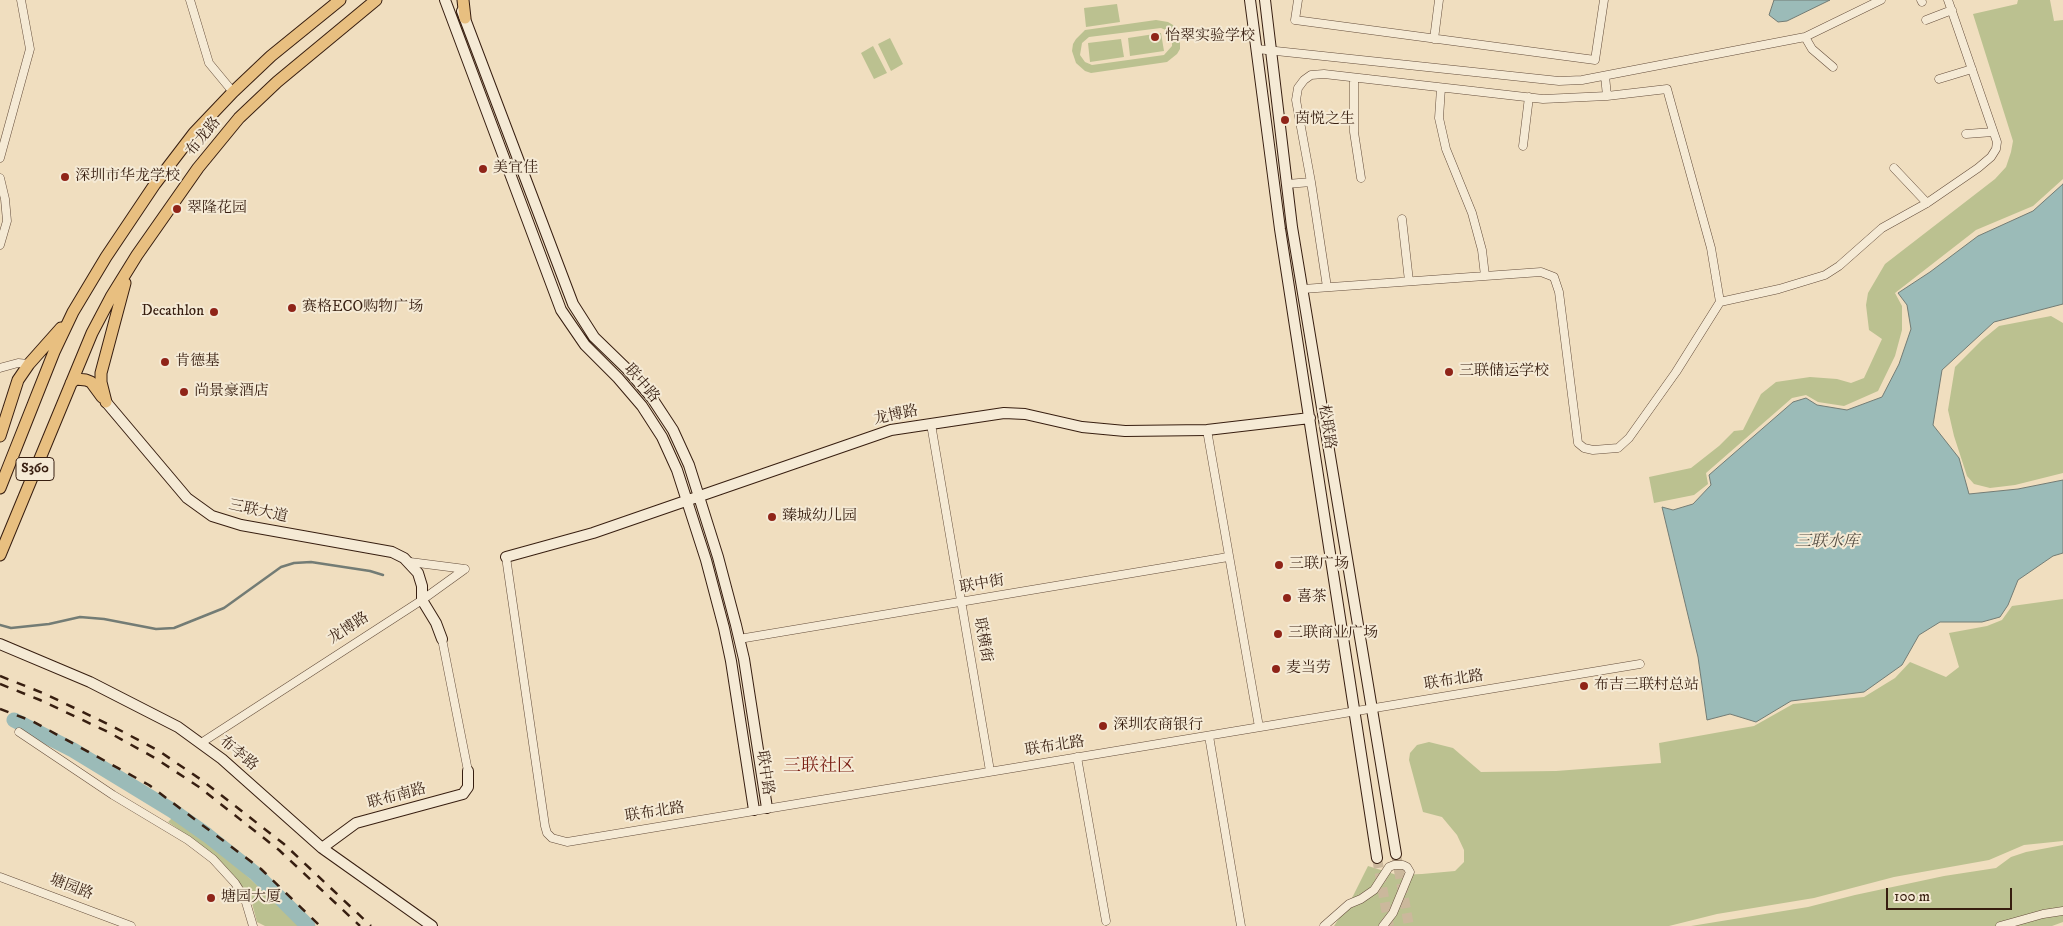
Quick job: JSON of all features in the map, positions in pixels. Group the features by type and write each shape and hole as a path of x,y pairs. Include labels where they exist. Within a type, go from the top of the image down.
{"main road":[{"name":"布龙路","path":"0,488 46,372 73,312 106,257 155,184 194,133 233,92 271,56 340,0"},
{"name":"布龙路","path":"71,382 101,315 133,262 194,174 239,118 277,82 376,0"},
{"path":"463,0 465,18"},
{"path":"106,402 101,382 101,373 121,294 133,262"},
{"path":"0,436 14,389 29,364 73,312"},
{"path":"71,382 82,378 91,382 106,402"},
{"name":"S360","path":"0,555 71,382"}],"street":[{"path":"0,158 30,49 21,0"},
{"path":"190,0 209,63 233,92"},
{"name":"联中路","path":"445,0 561,310 585,345 630,392 652,421 670,453 687,500 716,594 731,661 754,810"},
{"name":"联中路","path":"458,0 572,304 594,337 640,383 663,414 685,456 728,590 739,640 766,808"},
{"name":"松联路","path":"1250,0 1280,230 1378,858"},
{"name":"松联路","path":"1265,0 1287,184 1303,289 1396,854"},
{"path":"1298,0 1295,20 1596,60 1604,0"},
{"path":"1434,39 1439,0"},
{"path":"1257,49 1559,81 1582,80 1805,37 1881,0"},
{"path":"1720,302 1779,289 1825,275 1839,266 1882,228 1926,204 1991,157 1996,149 1996,142 1948,0"},
{"path":"1926,20 1952,10"},
{"path":"1805,37 1812,49 1833,67"},
{"path":"1939,78 1972,69"},
{"path":"1303,289 1541,272 1554,277 1559,292 1578,443 1584,448 1593,450 1618,448 1629,438 1676,372 1720,302 1711,248 1667,89 1607,96 1543,99 1324,74 1311,75 1298,88 1296,100 1327,287"},
{"path":"1605,76 1607,96"},
{"path":"1354,78 1354,132 1361,178"},
{"path":"1441,88 1439,118 1446,149 1472,212 1482,250 1485,276"},
{"path":"1523,146 1529,97"},
{"path":"1966,134 1993,132"},
{"path":"1894,168 1926,204"},
{"path":"0,178 5,199 7,221 0,245"},
{"path":"1287,184 1311,182"},
{"path":"1402,220 1409,282"},
{"path":"0,368 18,364 29,364"},
{"name":"三联大道","path":"106,402 187,498 212,516 236,524 392,552 410,562"},
{"name":"龙博路","path":"506,556 568,541 891,430 994,414 1014,413 1110,430 1207,430 1310,418"},
{"name":"联横街","path":"931,424 990,771"},
{"path":"1207,430 1259,727"},
{"name":"联布北路","path":"506,556 545,826 547,833 552,838 566,842 1640,664"},
{"name":"联中街","path":"739,640 1228,557"},
{"path":"410,562 420,580 422,600 436,623 442,639 468,771"},
{"name":"龙博路","path":"201,742 422,600 465,569 410,562"},
{"name":"布李路","path":"0,644 119,696 171,723 201,742 322,848 432,926"},
{"path":"19,732 113,795 188,840 213,859 235,883 245,899 253,926"},
{"path":"1208,736 1241,926"},
{"path":"1078,757 1106,920"},
{"name":"联布南路","path":"322,848 356,824 463,794 468,787 468,771"},
{"path":"1324,926 1348,904 1361,899 1374,890 1389,867 1403,865 1410,872 1393,913 1383,926"},
{"name":"塘园路","path":"0,876 132,926"},
{"path":"2000,926 2043,914 2063,911"}],"green space":[{"path":"2018,0 2050,0 2054,21 2063,20 2063,179 2033,206 1976,230 1895,293 1902,306 1902,330 1895,356 1878,391 1844,406 1818,402 1806,395 1792,398 1706,473 1708,484 1694,495 1654,503 1649,477 1691,468 1719,446 1734,431 1743,430 1761,394 1776,382 1810,377 1837,379 1851,383 1864,378 1882,339 1869,330 1866,305 1868,293 1885,264 1995,179 2006,167 2013,141 1973,14 2017,4"},
{"path":"1117,4 1120,22 1086,27 1084,8"},
{"path":"1156,20 1168,22 1173,25 1180,36 1180,49 1167,62 1091,73 1085,71 1076,63 1072,51 1076,39 1085,30","holes":["1161,28 1168,31 1172,38 1172,46 1164,55 1092,65 1085,62 1080,55 1082,43 1089,37"]},
{"path":"1161,33 1164,51 1130,56 1128,38"},
{"path":"890,38 903,64 891,71 878,44"},
{"path":"1121,39 1124,57 1090,62 1088,43"},
{"path":"873,46 887,73 874,79 861,53"},
{"path":"2051,316 2063,323 2063,473 2015,485 1990,488 1974,484 1967,476 1948,410 1955,367 1999,326"},
{"path":"2063,599 2063,841 2024,845 1989,860 1894,877 1814,898 1717,914 1669,926 1334,926 1353,896 1368,866 1397,875 1422,874 1455,871 1464,862 1464,850 1457,835 1442,817 1423,812 1409,760 1410,753 1417,745 1429,742 1453,748 1481,772 1556,771 1661,763 1659,743 1754,726 1793,704 1864,697 1895,678 1910,662 1946,677 1959,667 1949,633 1987,626 2002,620 2012,606"},
{"path":"174,816 243,872 300,926 265,926 257,922 250,896 228,869 200,844 168,822"},
{"path":"2063,845 2063,922 2052,926 1691,926 1808,907 1944,876 1996,868 2011,857"}],"water":[{"path":"1774,0 1830,0 1787,21 1778,22 1769,15"},
{"name":"三联水库","path":"2063,184 2063,304 1994,322 1942,370 1933,425 1959,458 1969,494 2018,489 2063,480 2063,553 2053,556 2018,580 2008,605 2000,617 1982,622 1940,622 1919,635 1902,665 1864,692 1791,701 1756,722 1730,714 1707,720 1698,657 1662,507 1673,510 1693,504 1711,485 1709,475 1793,402 1806,398 1817,405 1847,410 1882,397 1899,364 1911,329 1907,305 1898,293 1978,236 2033,211"}],"waterway":[{"path":"0,625 11,628 49,624 80,617 104,619 156,629 174,628 224,608 281,567 294,563 311,562 370,571 383,575"},
{"path":"14,720 73,750 173,811 256,874 308,926"}],"tunnel":[{"path":"1396,854 1409,926"},
{"path":"1377,858 1389,926"}],"railway":[{"path":"0,676 43,693 159,751 203,781 284,844 371,926"},
{"path":"0,684 40,700 108,732 155,758 199,787 279,850 360,926"},
{"path":"0,709 32,721 149,785 261,869 320,926"}],"place":[{"name":"怡翠实验学校","path":"1155,37"},
{"name":"茵悦之生","path":"1285,120"},
{"name":"美宜佳","path":"483,169"},
{"name":"深圳市华龙学校","path":"65,177"},
{"name":"翠隆花园","path":"177,209"},
{"name":"赛格ECO购物广场","path":"292,308"},
{"name":"Decathlon","path":"214,312"},
{"name":"肯德基","path":"165,362"},
{"name":"三联储运学校","path":"1449,372"},
{"name":"尚景豪酒店","path":"184,392"},
{"name":"臻城幼儿园","path":"772,517"},
{"name":"三联广场","path":"1279,565"},
{"name":"喜茶","path":"1287,598"},
{"name":"三联商业广场","path":"1278,634"},
{"name":"麦当劳","path":"1276,669"},
{"name":"布吉三联村总站","path":"1584,686"},
{"name":"深圳农商银行","path":"1103,726"},
{"name":"塘园大厦","path":"211,898"}],"district":[{"name":"三联社区","path":"819,767"}]}
